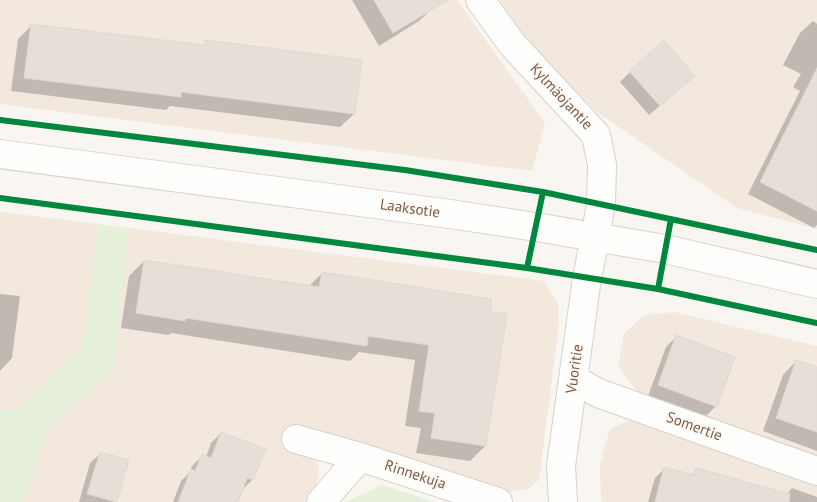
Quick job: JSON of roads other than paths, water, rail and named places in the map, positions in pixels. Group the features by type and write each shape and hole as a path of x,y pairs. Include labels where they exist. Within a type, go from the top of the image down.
{"street":[{"name":"Kylmäojantie","path":"480,0 512,44 596,135 602,164 602,185 596,238"},
{"name":"Laaksotie","path":"0,154 450,214 665,249 817,284"},
{"name":"Vuoritie","path":"563,502 561,466 587,278 596,238"},
{"name":"Somertie","path":"574,379 598,393 817,471"},
{"name":"Rinnekuja","path":"296,439 360,457 498,502"},
{"path":"321,502 360,457"}]}
